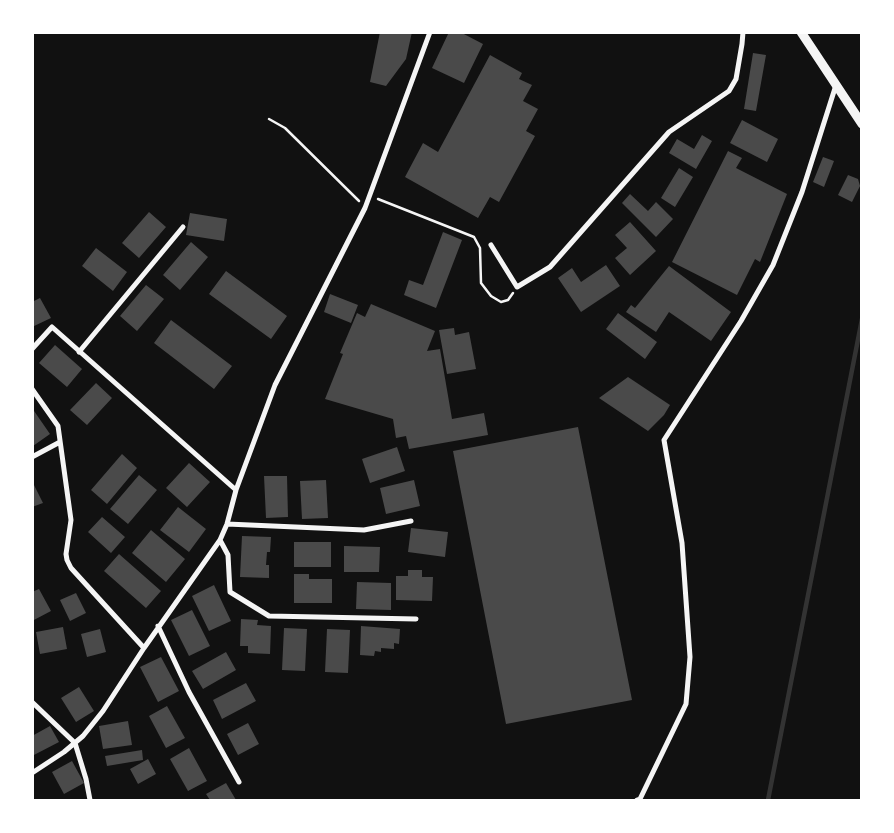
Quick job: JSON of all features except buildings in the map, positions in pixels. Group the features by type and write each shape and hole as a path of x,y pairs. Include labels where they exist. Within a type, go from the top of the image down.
{"street":[{"path":"32,773 83,736 103,711 158,626 220,540 227,524 236,490 275,385 365,208 430,32"},
{"path":"491,245 517,287 550,267 669,132 729,91 736,79 743,32"},
{"path":"801,32 862,124"},
{"path":"637,800 640,799 686,704 690,657 682,543 664,440 740,321 773,265 802,192 836,85"},
{"path":"79,352 183,227"},
{"path":"32,349 52,327 236,490"},
{"path":"32,389 58,426 71,520 66,554 67,560 71,568 144,648"},
{"path":"32,457 60,442"},
{"path":"227,524 364,530 411,521"},
{"path":"220,540 228,555 230,592 269,616 416,618"},
{"path":"158,626 189,692 239,782"},
{"path":"32,702 75,743 90,800"}],"path":[{"path":"269,119 285,128 365,208"},
{"path":"370,196 474,237 480,248 481,283 491,296 501,302 508,300 517,287"}],"waterway":[{"path":"768,800 862,319"}]}
